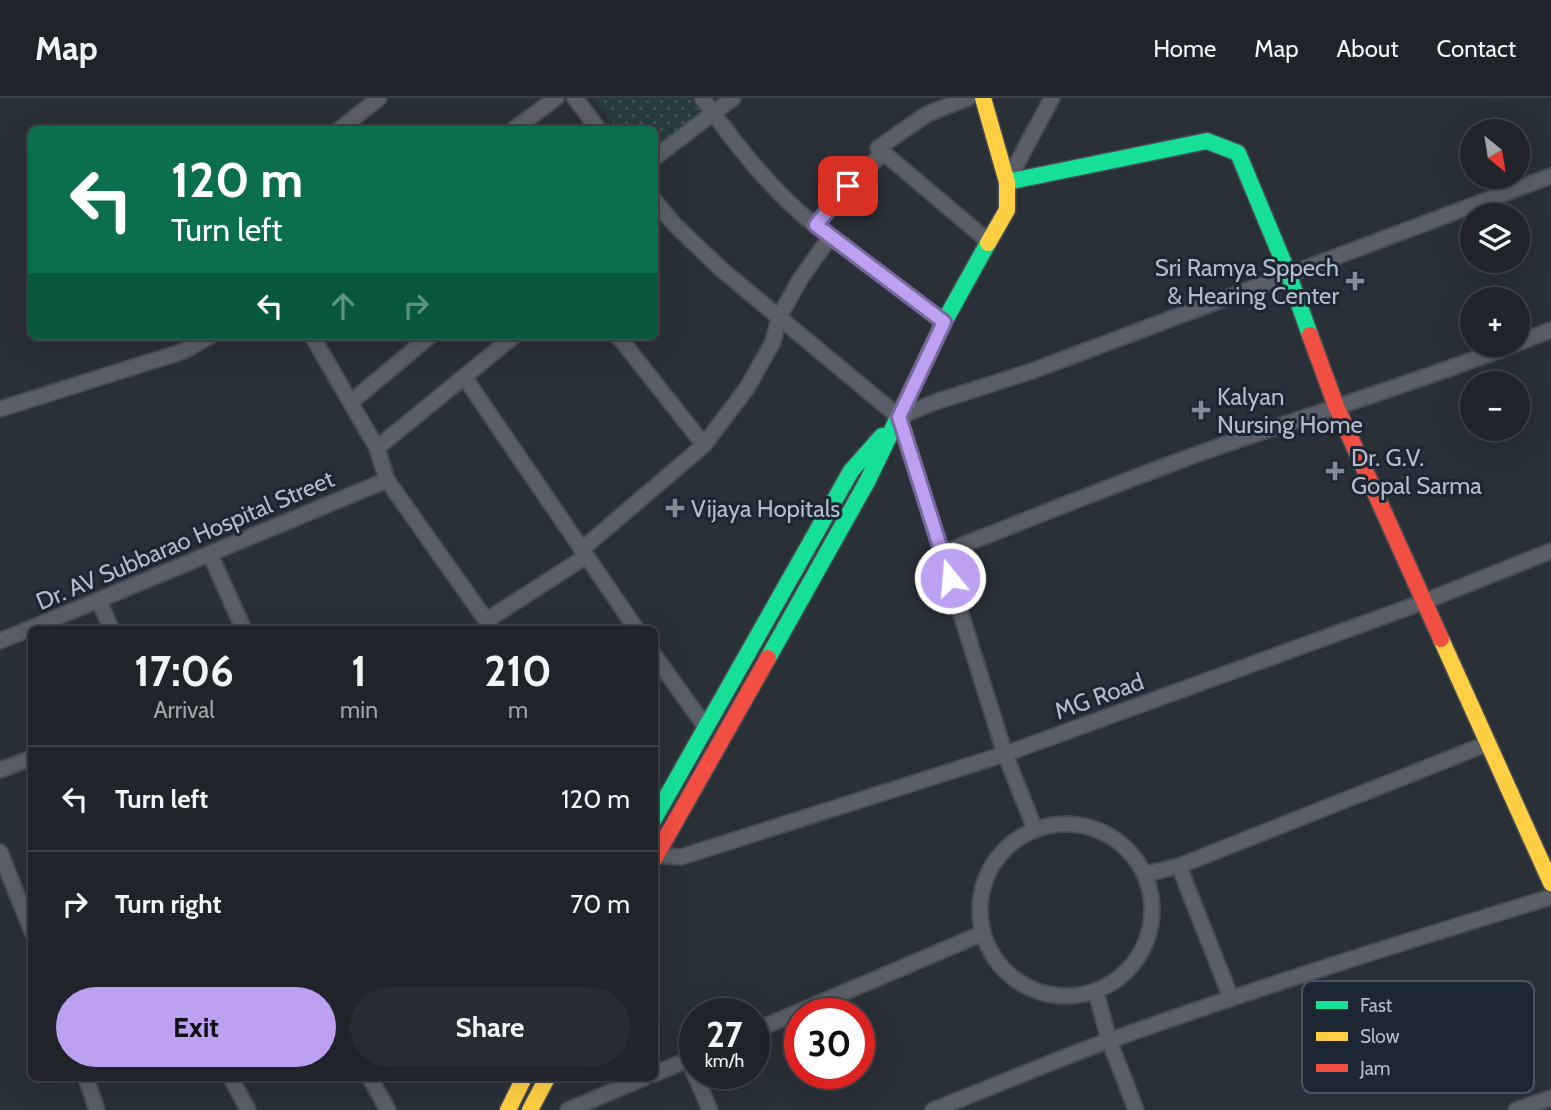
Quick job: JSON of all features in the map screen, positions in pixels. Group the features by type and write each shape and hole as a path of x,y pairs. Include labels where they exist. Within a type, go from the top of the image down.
{"main road":[{"path":"658,852 862,492 944,322 1007,210 1007,182 984,98"},
{"path":"1007,182 1207,141 1238,153 1288,273 1336,406 1551,883"},
{"path":"658,812 851,471 899,417"},
{"path":"508,1110 522,1081"},
{"path":"530,1110 545,1081"}],"street":[{"path":"345,126 379,98"},
{"path":"518,126 556,98"},
{"path":"575,98 596,126"},
{"path":"702,98 746,155 816,225 944,322"},
{"path":"658,155 733,98"},
{"path":"968,98 927,114 878,148 988,241"},
{"path":"1007,182 1052,98"},
{"path":"816,225 848,186 882,154"},
{"path":"899,417 935,402 1032,371 1551,176"},
{"path":"658,205 721,270 899,417 1005,754 1035,829"},
{"path":"314,340 377,448 387,481 490,625 583,553 704,445 747,388 773,342 779,317 801,278 831,236"},
{"path":"1530,338 1551,330"},
{"path":"0,409 184,351 203,340"},
{"path":"351,402 425,340"},
{"path":"377,448 509,340"},
{"path":"621,340 704,445"},
{"path":"942,553 1204,452 1482,357"},
{"path":"465,378 634,626"},
{"name":"Dr. AV Subbarao Hospital Street","path":"37,626 387,481"},
{"name":"MG Road","path":"658,857 681,857 1005,754 1426,601 1551,551"},
{"path":"210,554 242,626"},
{"path":"99,601 109,626"},
{"name":"Dr. AV Subbarao Hospital Street","path":"0,641 28,630"},
{"path":"658,660 705,726"},
{"path":"1145,874 1179,866 1489,743"},
{"path":"0,770 28,760"},
{"path":"1078,824 1118,840 1145,874 1153,901 1151,930 1139,956 1121,977 1096,992 1048,995 1006,974 981,934 981,891 1000,853 1035,829 1078,824"},
{"path":"0,852 28,922"},
{"path":"1179,866 1231,998"},
{"path":"933,1110 1109,1040 1231,998 1551,897"},
{"path":"770,1024 981,934"},
{"path":"1096,992 1109,1040 1136,1110"},
{"path":"658,1072 679,1063"},
{"path":"87,1081 97,1110"},
{"path":"233,1081 248,1110"},
{"path":"372,1081 388,1110"},
{"path":"568,1110 637,1081"},
{"path":"703,1089 710,1110"},
{"path":"1516,1110 1551,1098"}],"green space":[{"path":"593,98 691,98 702,112 658,146 658,126 616,126"}],"traffic: fast":[{"path":"1007,182 1207,141 1238,153 1288,273 1310,335"},
{"path":"768,658 868,480 944,322 988,243"},
{"path":"658,812 851,471 882,436"}],"traffic: slow":[{"path":"983,98 1007,182 1007,210 988,243"},
{"path":"1441,639 1551,883"},
{"path":"508,1110 522,1081"},
{"path":"530,1110 545,1081"}],"traffic: jam":[{"path":"1310,335 1336,406 1441,639"},
{"path":"658,852 768,658"}],"place":[{"name":"Sri Ramya Sppech & Hearing Center","path":"1355,281"},
{"name":"Kalyan Nursing Home","path":"1201,410"},
{"name":"Dr. G.V. Gopal Sarma","path":"1335,471"},
{"name":"Vijaya Hopitals","path":"675,508"}],"route":[{"path":"848,186 816,225 944,322 899,417 950,578"}]}
